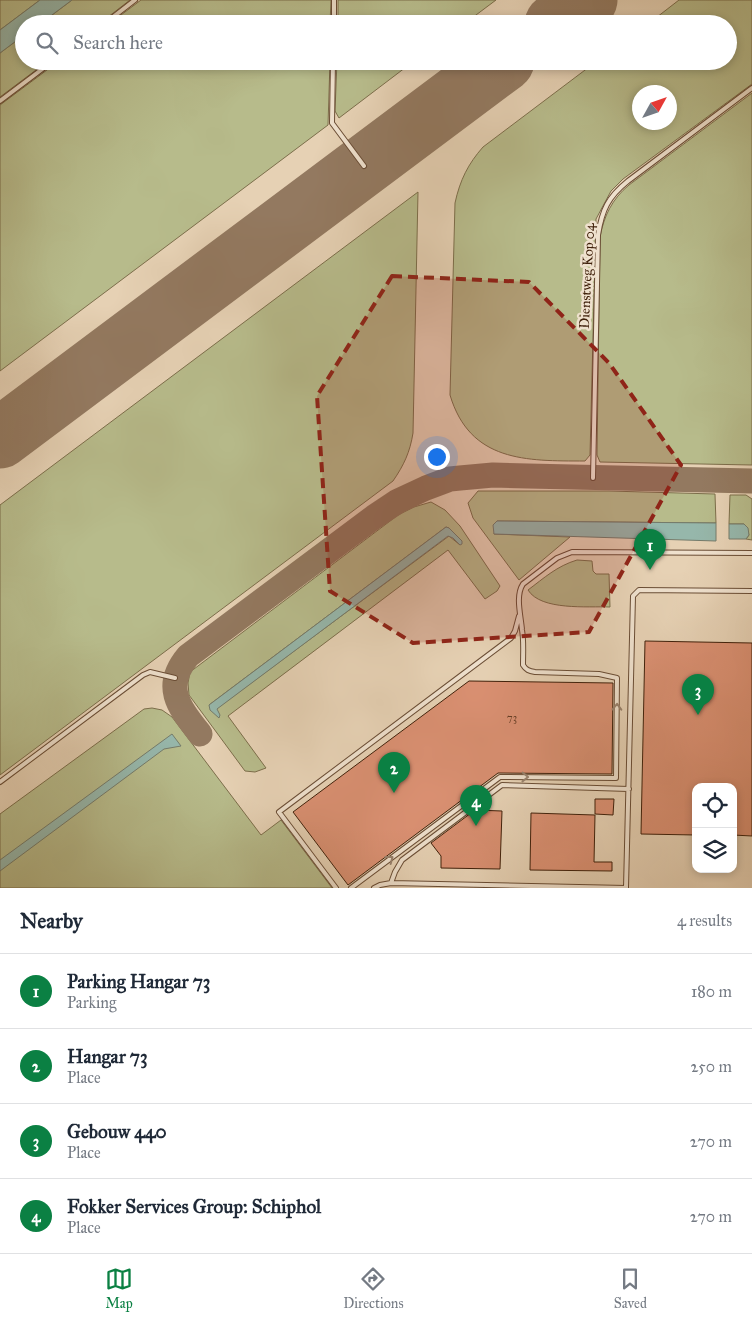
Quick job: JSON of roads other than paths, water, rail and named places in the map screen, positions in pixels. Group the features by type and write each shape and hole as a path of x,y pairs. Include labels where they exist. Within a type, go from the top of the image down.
{"lane":[{"path":"116,15 136,0"},
{"path":"334,0 334,15"},
{"path":"0,101 41,70"},
{"path":"333,70 332,123 364,166"},
{"name":"Dienstweg Kop 04","path":"593,478 598,235 605,205 619,188 752,88"},
{"path":"351,888 500,777 616,778 617,678 599,674 529,671 523,665 520,588 523,584 556,558 572,552 752,553"},
{"path":"374,888 391,883 626,888 634,596 640,590 752,591"},
{"path":"336,888 279,812 511,638 515,632 520,614"},
{"path":"0,782 143,675 150,672 175,678"},
{"path":"391,883 402,860 502,785 629,788"}],"water":[{"path":"40,0 72,0 52,15 20,15"},
{"path":"15,19 15,42 0,53 0,30"},
{"path":"497,521 716,523 716,541 494,534 493,525"},
{"path":"729,524 744,524 748,528 749,535 746,539 729,539"},
{"path":"446,527 462,541 462,544 460,545 448,536 217,709 220,715 219,718 210,710 209,705"},
{"path":"172,734 181,746 164,749 0,871 0,860"}],"place":[{"name":"Parking Hangar 73","path":"650,570"},
{"name":"Gebouw 440","path":"698,715"},
{"name":"Hangar 73","path":"394,793"},
{"name":"Fokker Services Group: Schiphol","path":"476,826"}]}
